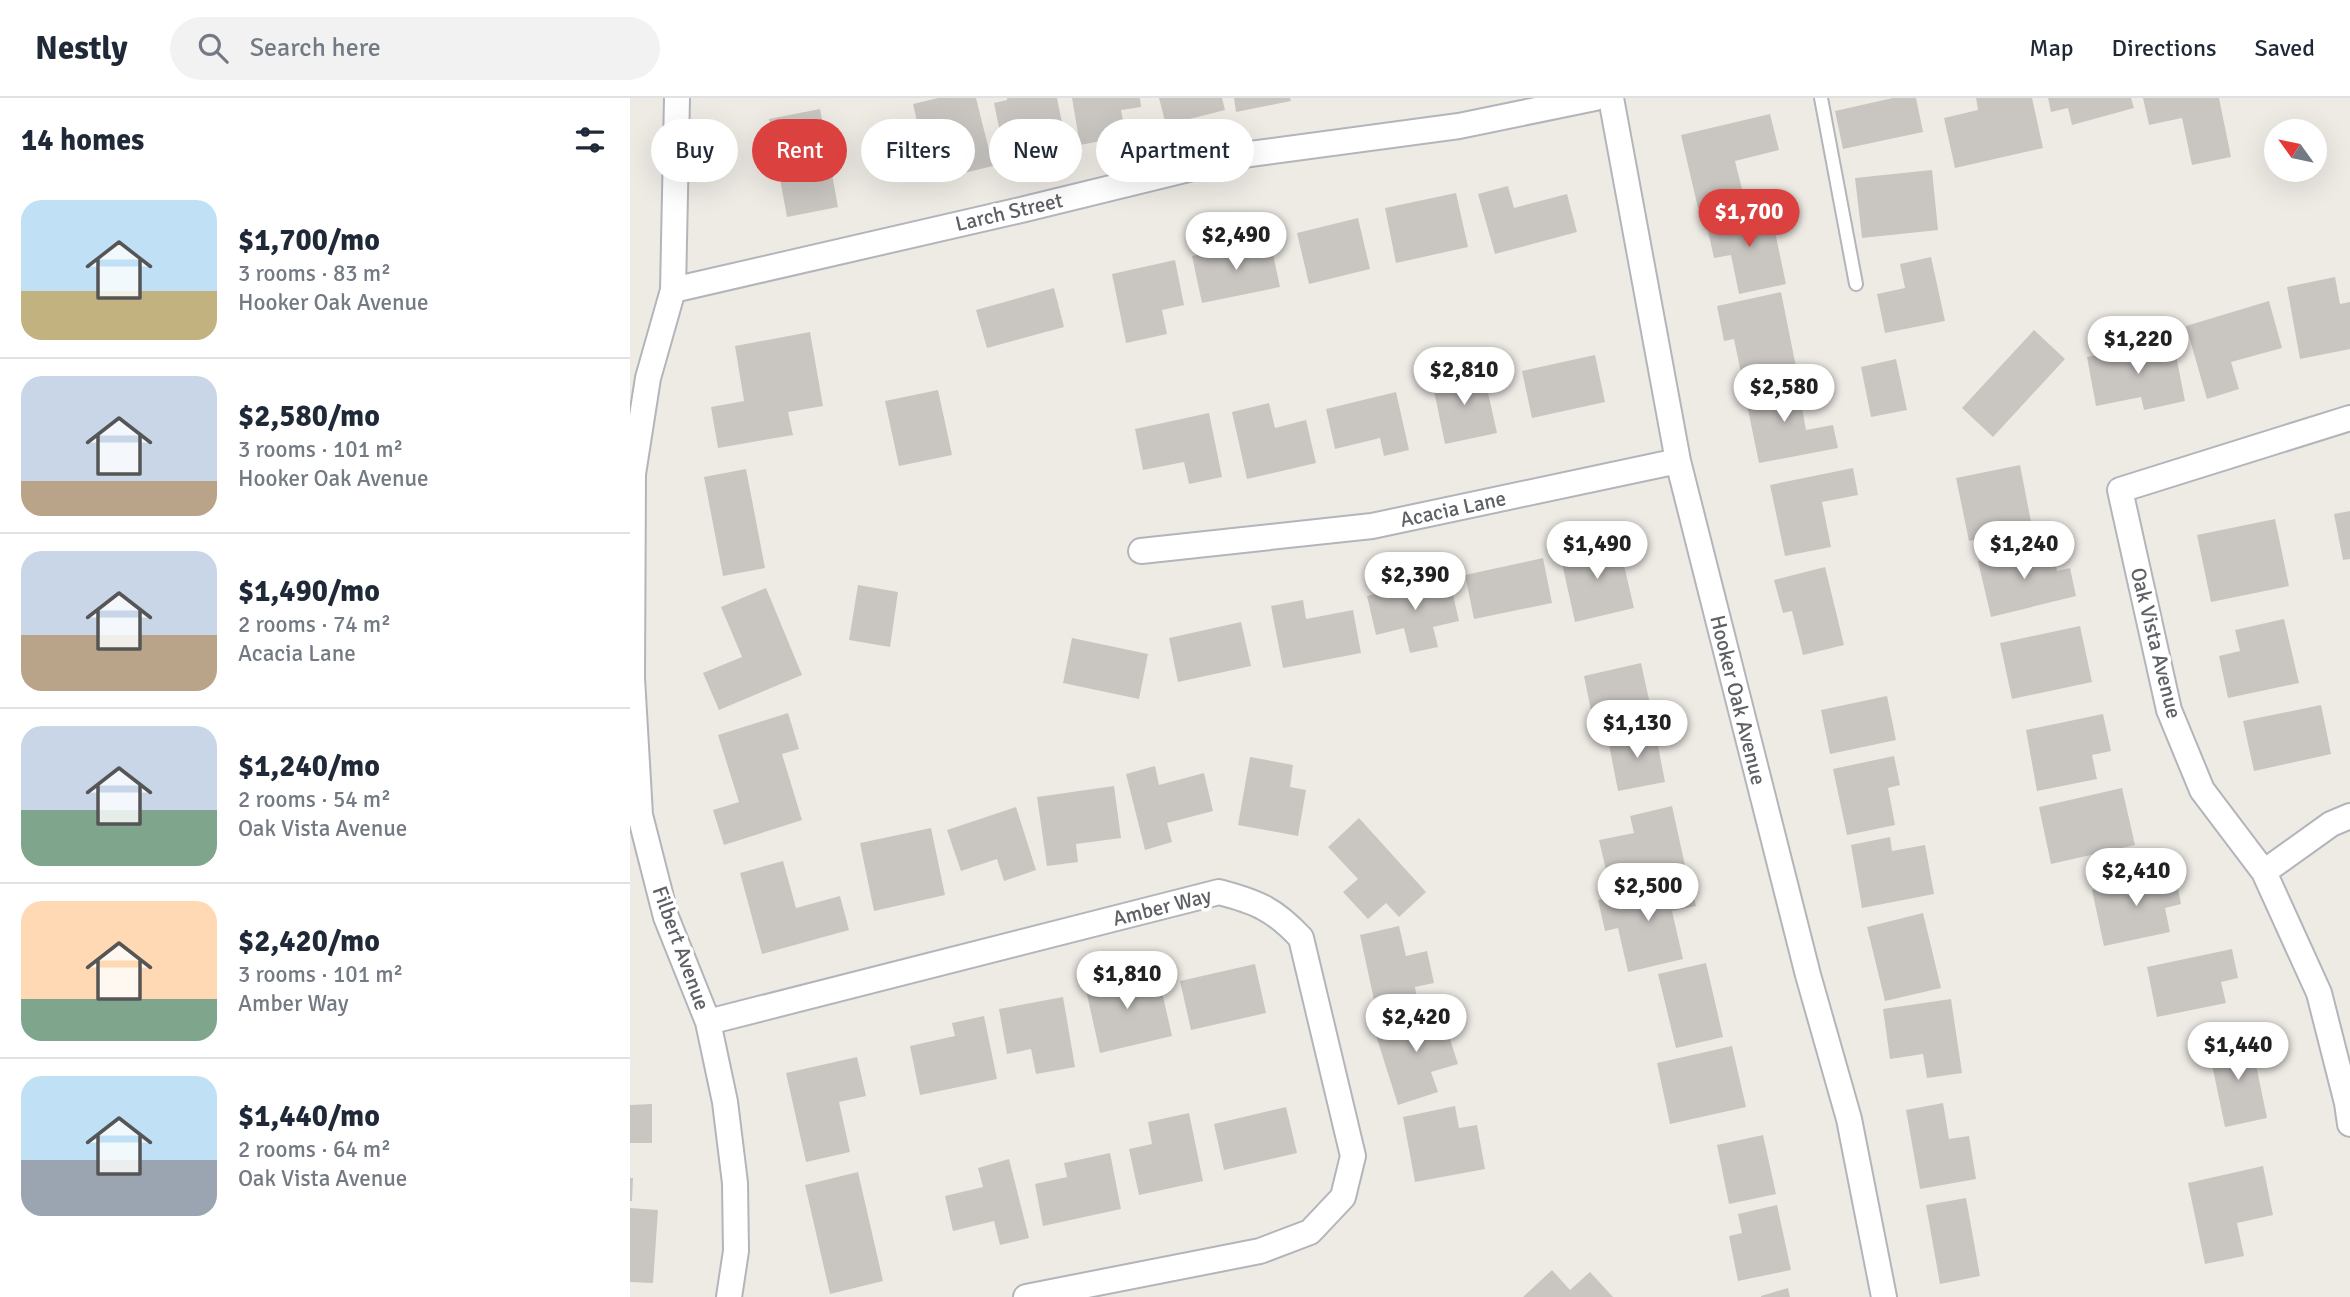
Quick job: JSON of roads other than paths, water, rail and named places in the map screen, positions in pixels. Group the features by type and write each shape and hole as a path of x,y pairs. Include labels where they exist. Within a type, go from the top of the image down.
{"street":[{"name":"Filbert Avenue","path":"677,98 673,290 648,378 633,474 632,678 640,815 666,917 708,1022 725,1102 735,1183 736,1251 729,1297"},
{"name":"Larch Street","path":"673,290 1251,154 1459,126 1595,98"},
{"name":"Hooker Oak Avenue","path":"1611,98 1678,461 1808,975 1849,1119 1884,1297"},
{"name":"Oak Vista Avenue","path":"2350,418 2120,490 2169,710 2202,790 2264,872 2319,993 2350,1124"},
{"name":"Acacia Lane","path":"1141,551 1373,526 1678,461"},
{"path":"2264,872 2331,824 2350,816"},
{"name":"Amber Way","path":"708,1022 1219,891 1255,901 1283,919 1301,938 1353,1156 1343,1197 1310,1232 1260,1251 1026,1297"}],"lane":[{"path":"1821,98 1856,284"}]}
